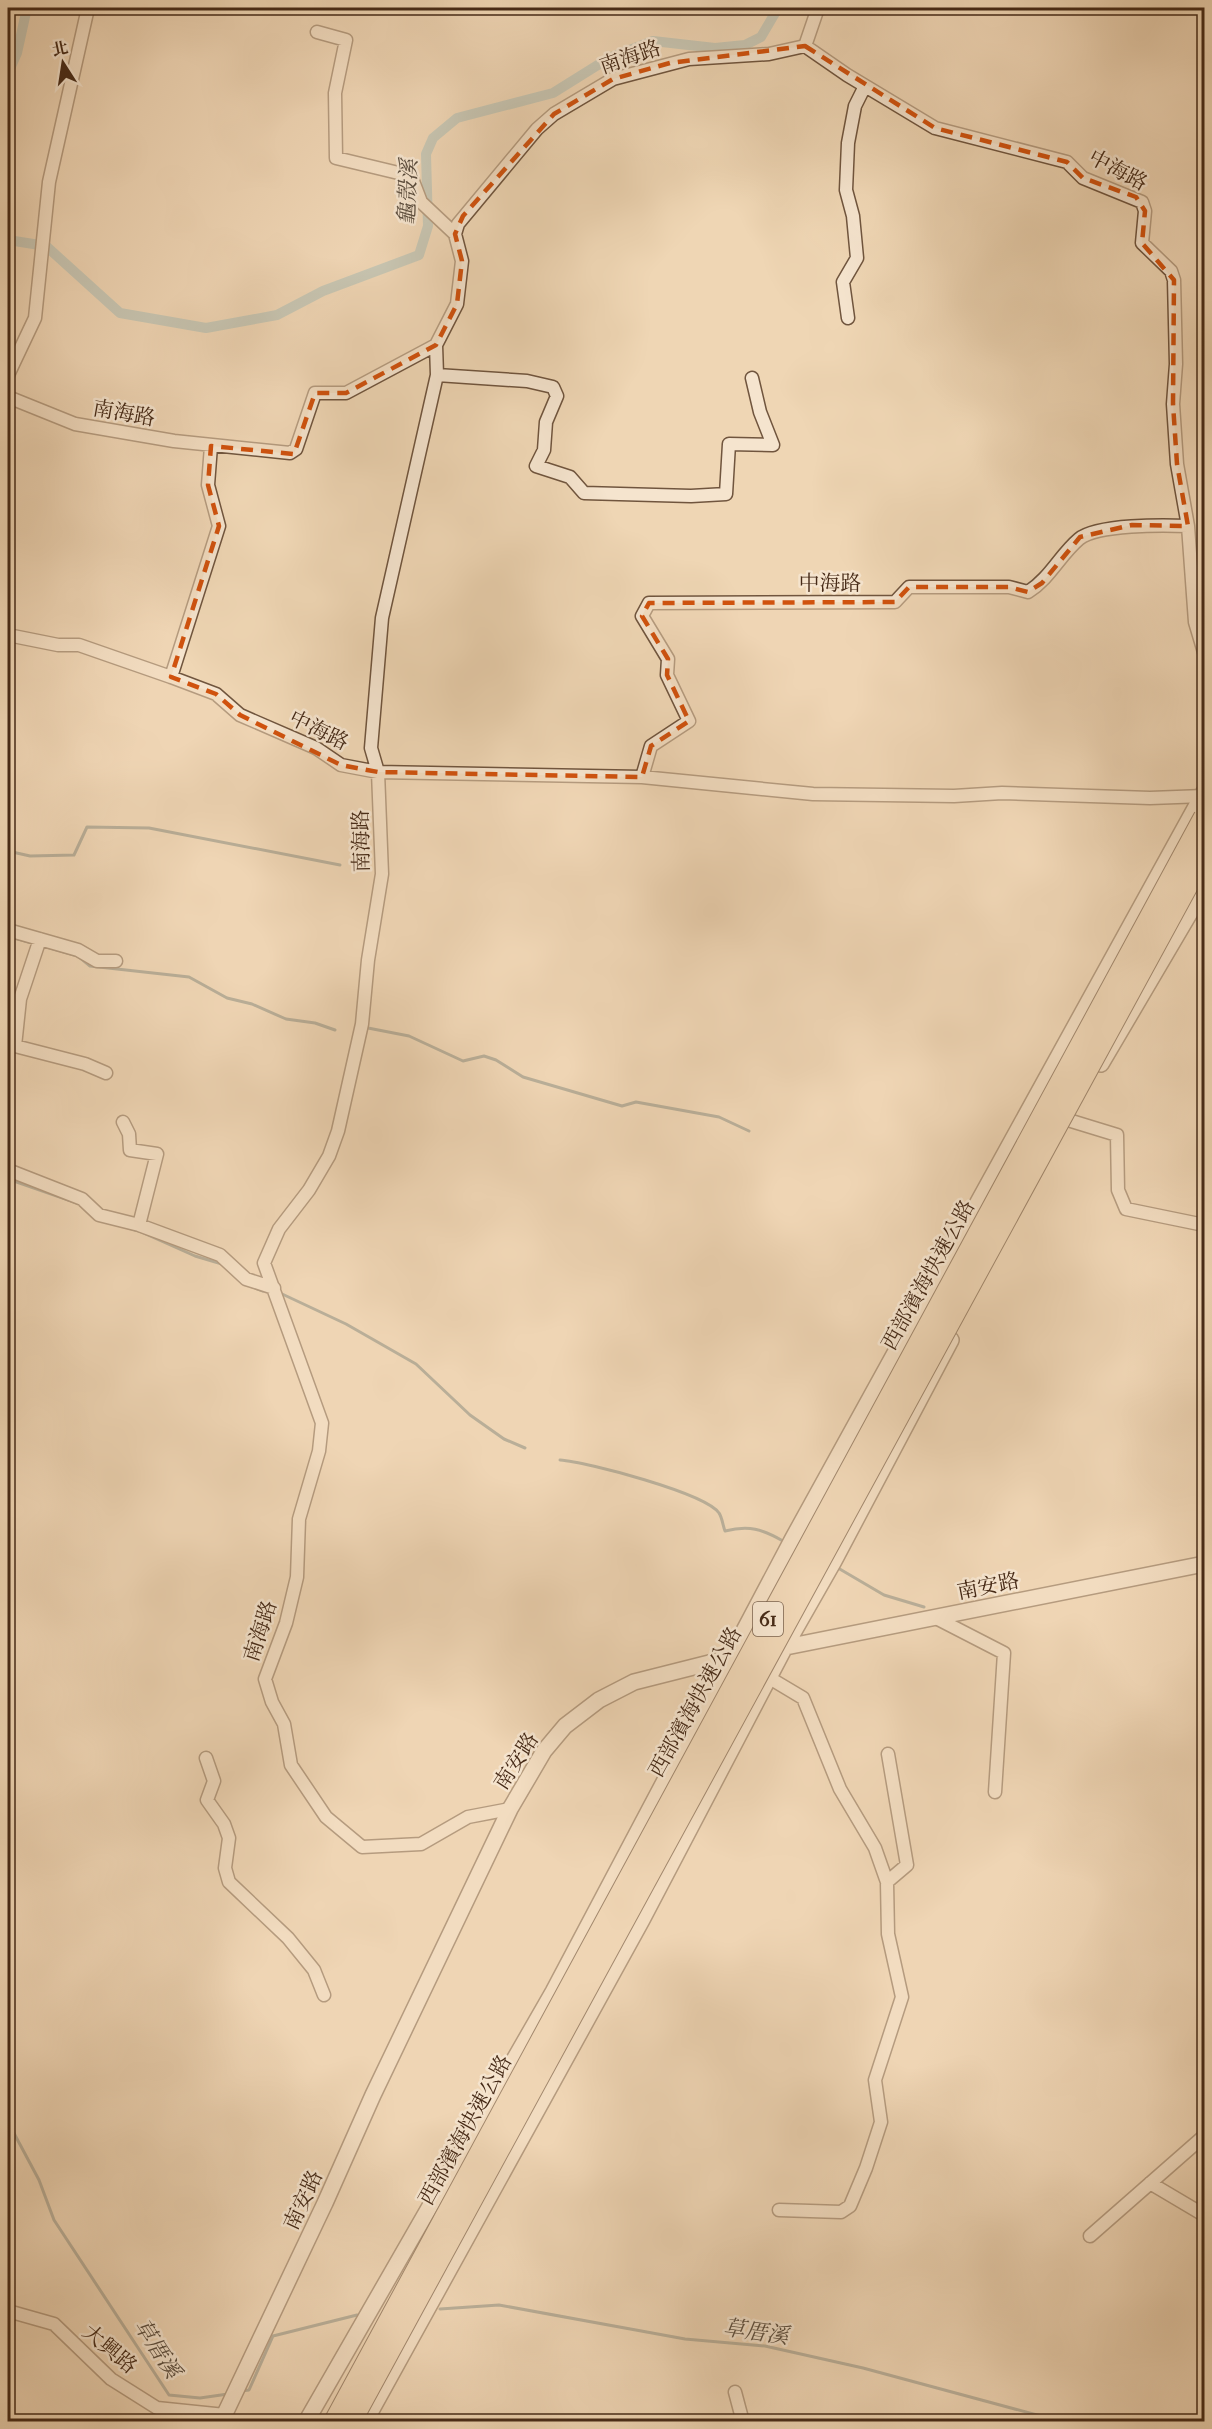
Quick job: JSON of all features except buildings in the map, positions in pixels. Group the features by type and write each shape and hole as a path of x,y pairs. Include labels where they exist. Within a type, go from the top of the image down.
{"highway":[{"name":"西部濱海快速公路","path":"334,2421 1204,817"},
{"name":"西部濱海快速公路","path":"351,2421 1204,855"}],"street":[{"path":"8,375 35,318 50,191 49,182 88,8"},
{"path":"805,46 818,8"},
{"path":"317,32 346,40 335,93 336,158 411,176 421,202 455,234"},
{"name":"中海路","path":"805,46 865,86 935,128 1067,162 1083,178 1142,202 1145,211 1142,243 1166,265 1174,280 1176,363 1173,404 1177,464 1188,526 1195,622 1204,652"},
{"name":"南海路","path":"510,1809 468,1817 421,1844 362,1847 326,1817 291,1765 284,1724 272,1702 265,1679 286,1623 297,1577 299,1519 319,1451 322,1423 264,1263 279,1229 309,1190 329,1156 338,1131 362,1024 368,960 382,874 378,772 371,748 382,618 437,375 436,345 457,304 462,261 455,234 463,216 537,129 554,114 613,79 689,59 768,54 805,46"},
{"path":"848,318 843,282 857,258 853,216 846,190 848,143 855,106 865,86"},
{"name":"南海路","path":"8,397 75,424 211,446 290,453 296,448 315,393 346,393 436,345"},
{"path":"437,375 527,381 553,387 557,396 546,422 544,450 537,466 570,477 584,493 691,496 726,494 729,444 773,444 760,412 752,378"},
{"path":"171,677 219,526 208,485 211,446"},
{"name":"中海路","path":"642,777 651,746 689,721 667,675 668,659 642,616 649,603 895,603 909,586 1009,587 1028,592 1042,583 1080,537 1132,525 1188,526"},
{"name":"中海路","path":"8,635 58,645 79,645 171,677 216,694 240,715 315,748 341,765 378,772 642,777 813,794 954,796 1002,793 1150,798 1204,795"},
{"path":"306,2421 553,1992 793,1538 1204,795"},
{"path":"364,2421 642,1920 769,1677 834,1561 1068,1120 1204,889"},
{"path":"8,930 78,950 97,961 116,962"},
{"path":"40,939 20,999 15,1046 86,1064 106,1073"},
{"path":"1068,1120 1117,1135 1118,1190 1126,1209 1204,1225"},
{"path":"123,1122 129,1134 130,1150 157,1154 139,1225"},
{"path":"8,1170 82,1198 99,1215 139,1225 220,1255 246,1279 274,1288"},
{"name":"南安路","path":"223,2418 510,1809 544,1751 565,1726 599,1700 634,1682 731,1658 1204,1564"},
{"path":"936,1618 1004,1653 995,1792"},
{"path":"731,1658 769,1677 803,1698 811,1713 827,1761 875,1848 887,1882 888,1934 902,1997 875,2080 881,2122 866,2168 850,2206 841,2212 779,2211"},
{"path":"887,1882 907,1865 888,1754"},
{"path":"206,1758 214,1781 207,1800 224,1824 229,1839 225,1868 229,1882 288,1938 314,1970 324,1995"},
{"path":"1090,2236 1204,2136"},
{"path":"1150,2183 1204,2215"},
{"name":"大興路","path":"8,2311 54,2324 111,2379 157,2408 223,2418"},
{"path":"735,2392 743,2421"}],"highlighted area":[{"path":"805,46 935,128 1067,162 1083,178 1136,197 1145,211 1142,243 1174,280 1173,404 1177,464 1188,526 1132,525 1080,537 1042,583 1028,592 1009,587 909,587 895,602 649,603 642,616 668,659 667,675 689,721 651,746 642,777 378,772 341,765 240,715 216,694 171,677 219,526 208,485 211,446 294,454 315,393 346,393 436,345 457,304 462,261 455,234 463,216 554,114 613,79 670,63"}],"waterway":[{"name":"龜殼溪","path":"8,73 17,53 27,8"},
{"name":"龜殼溪","path":"8,240 46,246 120,313 206,328 277,315 323,291 419,255 428,226 426,154 433,138 457,118 553,93 609,58 653,41 715,48 745,45 761,37 778,8"},
{"path":"8,851 30,856 74,855 87,827 149,828 340,865"},
{"path":"8,936 32,943"},
{"path":"43,946 78,956 90,966 189,977 227,998 252,1004 286,1019 315,1023 335,1030"},
{"path":"368,1028 409,1036 463,1061 484,1056 496,1060 523,1077 622,1106 636,1102 719,1117 749,1131"},
{"path":"8,1179 77,1203"},
{"path":"105,1221 139,1231 195,1256 222,1264"},
{"path":"250,1286 263,1291"},
{"path":"280,1293 346,1324 416,1364 470,1415 504,1439 525,1448"},
{"path":"560,1460 618,1472 670,1488 709,1505 719,1513 725,1531 741,1528 755,1529 783,1541"},
{"path":"838,1568 884,1595 924,1607"},
{"name":"草厝溪","path":"8,2122 39,2180 54,2220 169,2395 200,2398 228,2394"},
{"name":"草厝溪","path":"440,2309 499,2305 685,2339 765,2346 863,2368 1063,2422"},
{"name":"草厝溪","path":"241,2391 249,2390 273,2336 357,2315"}]}
